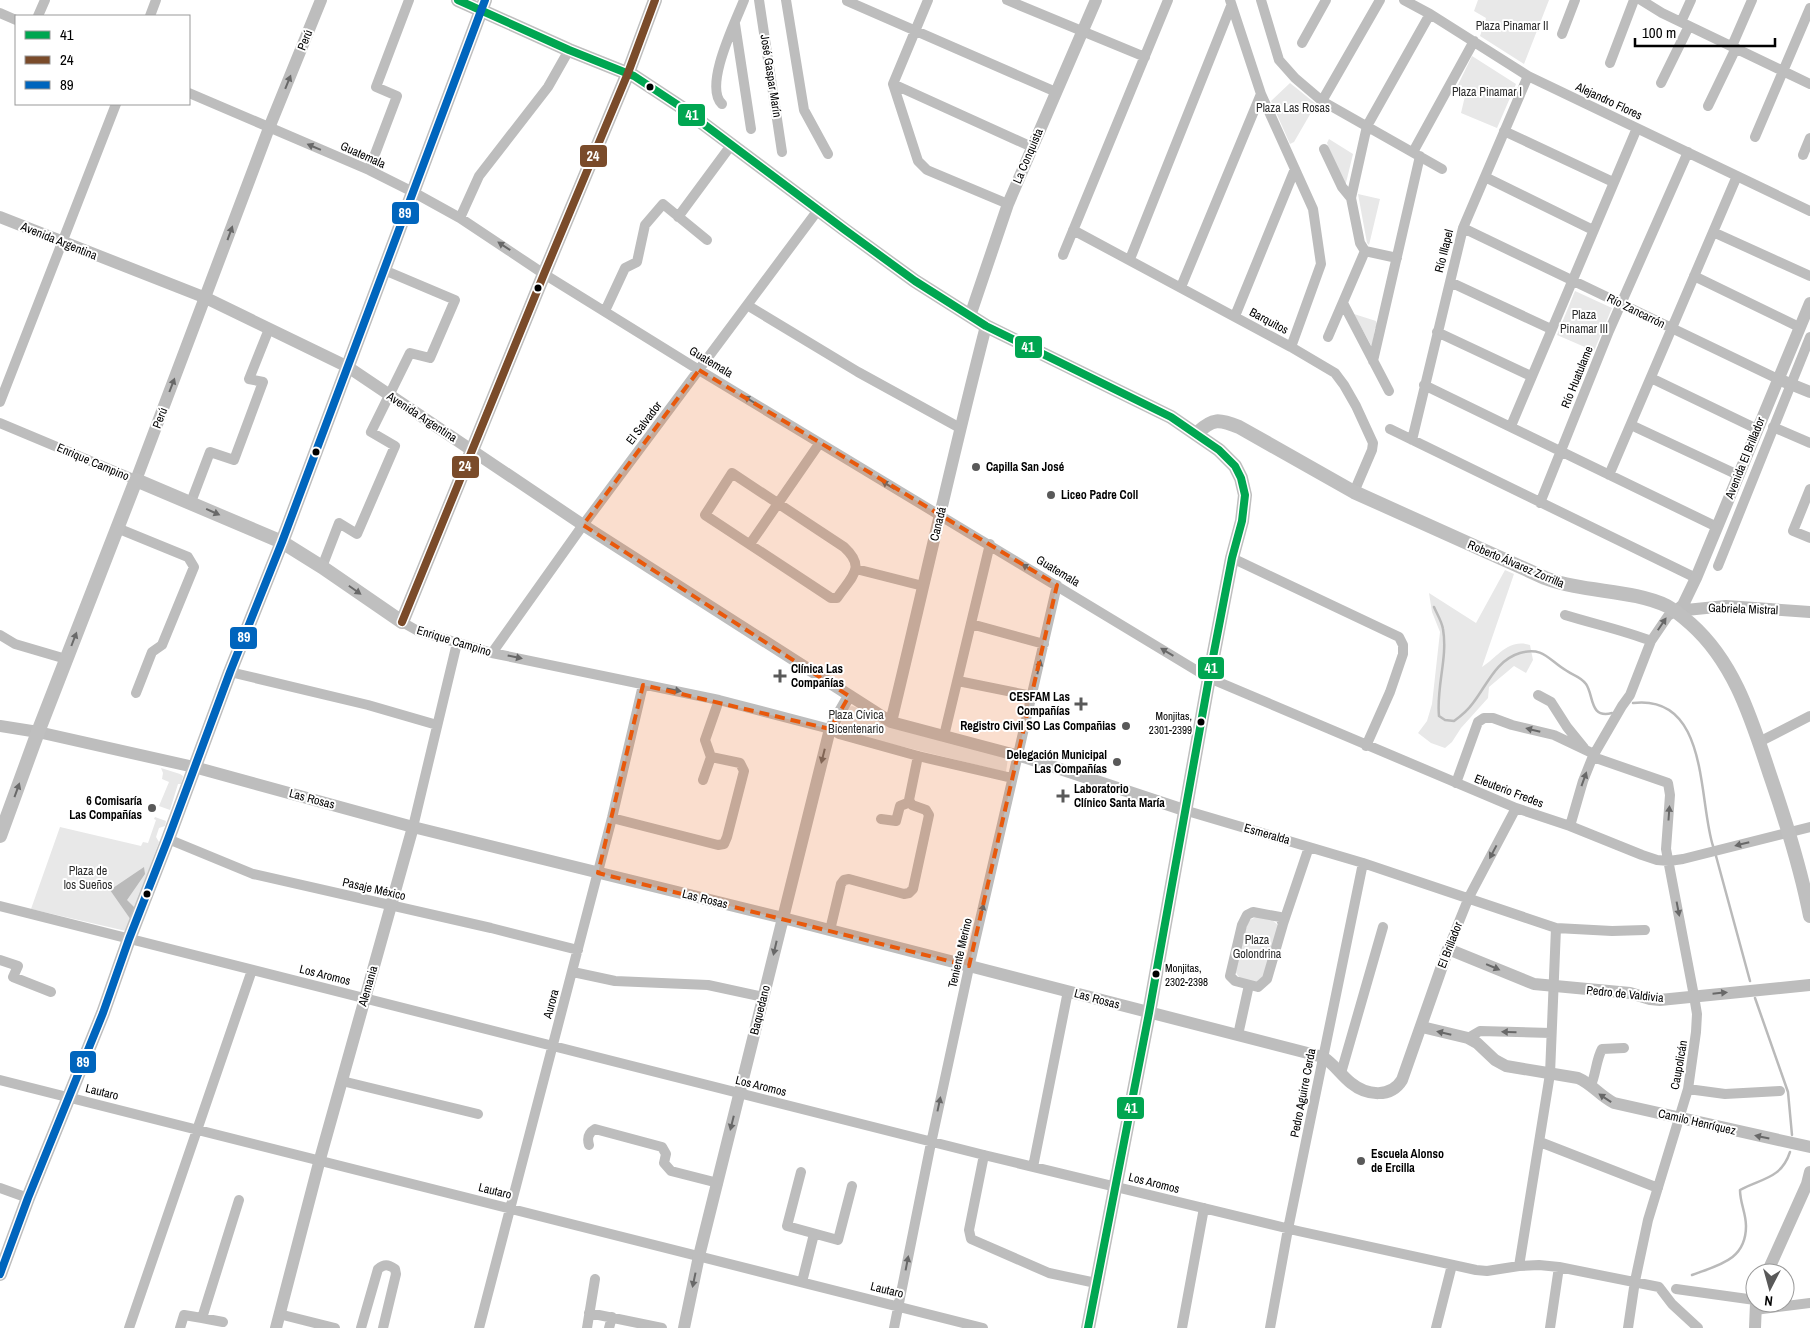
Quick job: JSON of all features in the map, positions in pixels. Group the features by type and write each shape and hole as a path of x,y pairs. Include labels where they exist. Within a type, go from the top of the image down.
{"main road":[{"path":"458,0 483,5 569,50 628,73 681,106 915,281 986,326 1151,406 1219,450 1235,466 1241,478 1244,495 1242,521 1232,558 1209,678 1088,1328"},
{"path":"402,622 628,73 655,0"},
{"path":"0,1274 28,1198 103,1013 194,766 282,542 483,5"},
{"name":"Roberto Álvarez Zorrilla","path":"1197,434 1207,424 1221,420 1239,427 1354,492 1556,582 1576,588 1644,598 1676,611 1705,638 1724,664 1742,696 1790,833 1810,916"},
{"name":"Enrique Campino","path":"136,480 282,542 402,622"},
{"name":"Perú","path":"0,836 38,732 136,480"}],"street":[{"path":"38,15 45,0"},
{"path":"150,15 156,0"},
{"name":"Perú","path":"136,480 269,128 321,0"},
{"path":"369,170 397,96 376,87 409,0"},
{"path":"722,104 718,100 716,92 719,66 744,0"},
{"name":"José Gaspar Marín","path":"759,0 782,152"},
{"path":"786,0 804,110 828,154"},
{"path":"928,0 892,84 918,161 927,170 1008,204"},
{"path":"1007,0 1145,57"},
{"name":"La Conquista","path":"970,316 1008,204 1096,0"},
{"path":"1063,256 1168,0"},
{"path":"1261,0 1279,60 1294,78 1322,101 1442,169"},
{"path":"1302,43 1326,0"},
{"path":"1322,101 1380,0"},
{"name":"Alejandro Flores","path":"1404,0 1430,14 1528,76 1810,211"},
{"path":"1562,34 1575,0"},
{"path":"1610,63 1634,0"},
{"path":"1642,0 1662,14 1810,84"},
{"path":"1661,84 1685,24 1691,0"},
{"path":"1708,106 1752,0"},
{"path":"847,1 1056,92"},
{"path":"1230,3 1261,94 1313,209 1321,264 1291,347"},
{"path":"1130,259 1230,3"},
{"path":"1755,137 1810,8"},
{"path":"0,13 15,20"},
{"path":"1397,258 1365,251 1360,243 1351,198 1367,126 1430,14"},
{"path":"735,24 751,129"},
{"path":"1373,361 1397,258 1417,154 1474,42"},
{"path":"460,218 479,176 548,88 569,50"},
{"name":"Río Illapel","path":"1412,440 1463,228 1528,76"},
{"path":"892,84 1032,147"},
{"name":"Guatemala","path":"190,93 369,170 460,218 544,274 819,444 990,544 1209,678"},
{"path":"1181,287 1261,94"},
{"path":"0,402 116,105"},
{"path":"1511,426 1550,329 1637,128"},
{"path":"1504,131 1613,182"},
{"path":"1803,155 1810,138"},
{"path":"678,217 732,144"},
{"path":"1324,149 1342,187 1351,198"},
{"name":"Río Huatulame","path":"1540,503 1560,450 1688,152"},
{"path":"1235,316 1295,169"},
{"path":"1609,475 1737,176"},
{"path":"1485,177 1593,230"},
{"path":"605,311 625,268 637,262 645,225 663,204 707,240"},
{"name":"El Salvador","path":"492,653 583,525 818,210"},
{"name":"Avenida Argentina","path":"0,217 206,298 348,367 583,525 891,722"},
{"name":"Río Zancarrón","path":"1463,228 1778,379 1810,392"},
{"name":"Barquitos","path":"1074,230 1235,316 1335,373 1344,385 1373,443 1372,450 1354,492"},
{"path":"1713,232 1810,276"},
{"path":"1328,337 1365,251"},
{"path":"322,567 339,523 357,534 395,446 371,432 410,353 430,358 455,300 384,270"},
{"path":"1694,276 1799,327"},
{"path":"1450,282 1550,329"},
{"path":"1342,303 1389,391"},
{"name":"Avenida El Brillador","path":"1676,611 1682,605 1696,578 1810,303"},
{"path":"747,305 858,372 960,428"},
{"name":"Canadá","path":"891,722 986,326"},
{"path":"191,502 210,452 234,460 263,382 249,379 270,329"},
{"path":"1437,332 1531,376"},
{"name":"Avenida El Brillador","path":"1718,566 1810,337"},
{"path":"1650,378 1757,429"},
{"path":"1424,385 1717,527"},
{"name":"Enrique Campino","path":"0,423 136,480"},
{"path":"1631,425 1738,475"},
{"path":"1774,428 1810,443"},
{"path":"1390,429 1696,578"},
{"path":"750,544 819,444"},
{"path":"732,473 778,503 844,547 853,556 856,562 856,569 837,598 830,598 705,515 732,473"},
{"path":"1810,489 1793,531 1810,538"},
{"path":"117,528 188,557 194,567 162,644 152,652 136,694"},
{"path":"944,736 990,544"},
{"path":"1232,558 1399,637 1403,645 1403,654 1390,692 1366,746"},
{"path":"856,569 923,586"},
{"name":"Teniente Merino","path":"894,1328 931,1142 969,966 1057,585"},
{"name":"Gabriela Mistral","path":"1676,611 1726,606 1810,612"},
{"path":"1570,826 1591,754 1630,695 1651,641 1668,616 1676,611"},
{"path":"1565,615 1610,627 1651,641"},
{"name":"Enrique Campino","path":"402,622 418,631 492,653 719,700 830,729 838,734 918,756 1012,778"},
{"path":"970,624 1044,644"},
{"path":"0,635 15,644 66,659"},
{"name":"Alemania","path":"276,1328 320,1159 413,827 457,643"},
{"path":"230,672 368,705 437,725"},
{"name":"Eleuterio Fredes","path":"1209,678 1456,784 1516,808 1570,826 1642,856 1669,861 1810,827"},
{"path":"958,680 1032,696"},
{"name":"Aurora","path":"479,1328 598,873 643,685"},
{"path":"1538,695 1552,702 1569,729 1591,754"},
{"name":"Baquedano","path":"684,1328 699,1256 830,729 849,696"},
{"path":"703,780 711,756 705,740 719,700"},
{"path":"1759,742 1810,716"},
{"path":"1456,784 1478,722 1484,718 1493,718 1512,725 1554,735 1591,754"},
{"name":"Esmeralda","path":"891,722 1017,755 1184,810 1363,863 1556,928 1612,931 1645,930"},
{"name":"Las Rosas","path":"0,726 38,732 194,766 413,827 783,918 1323,1057 1332,1062 1351,1083 1360,1089 1380,1093 1390,1092 1397,1088"},
{"name":"Caupolicán","path":"1591,754 1668,783 1670,795 1666,848 1697,1014 1688,1089 1658,1188 1635,1281 1628,1328"},
{"path":"612,818 718,845 724,844 744,771 740,764 711,756"},
{"path":"830,930 841,884 844,880 849,879 904,894 911,891 929,815 926,810 912,806 909,800 918,756"},
{"path":"880,819 896,821 900,806 910,802"},
{"name":"El Brillador","path":"1397,1088 1402,1080 1422,1028 1448,948 1469,898 1516,808"},
{"name":"Pasaje México","path":"168,840 253,874 578,950"},
{"path":"1283,924 1280,917 1254,912 1246,915 1230,976 1235,981 1258,987 1267,979 1309,847"},
{"name":"Pedro Aguirre Cerda","path":"1270,1328 1288,1229 1363,863"},
{"name":"Los Aromos","path":"0,906 739,1094 1288,1229 1487,1271 1539,1265 1635,1281 1659,1287 1672,1304 1698,1328"},
{"path":"1341,1073 1383,927"},
{"path":"1519,1266 1550,1074 1556,928"},
{"name":"Pedro de Valdivia","path":"1448,948 1534,984 1630,993 1650,999 1810,985"},
{"path":"0,960 18,966 13,977 51,992"},
{"path":"129,1328 252,970"},
{"path":"572,972 615,982 708,985 764,997"},
{"path":"1238,1035 1249,985"},
{"path":"1034,1167 1068,991"},
{"name":"Camilo Henríquez","path":"1422,1028 1468,1038 1477,1043 1495,1060 1506,1066 1586,1081 1603,1098 1614,1104 1810,1147"},
{"name":"Camilo Henríquez","path":"1468,1038 1480,1031 1551,1033"},
{"path":"1591,1085 1602,1048 1624,1048"},
{"name":"Lautaro","path":"0,1080 320,1159 983,1328"},
{"path":"342,1081 478,1114"},
{"path":"1688,1089 1725,1094 1780,1091"},
{"path":"589,1145 587,1140 589,1134 595,1129 662,1147 666,1154 664,1163 671,1171 718,1183"},
{"path":"1540,1142 1658,1188"},
{"path":"984,1155 969,1230 971,1239 1049,1273 1096,1283"},
{"path":"801,1172 787,1226 814,1234 838,1240 852,1186"},
{"path":"1772,1263 1807,1184 1810,1172"},
{"path":"0,1188 28,1198"},
{"path":"202,1318 239,1200"},
{"path":"1182,1328 1204,1208"},
{"path":"802,1282 814,1234"},
{"path":"362,1328 378,1270 382,1266 389,1265 395,1269 396,1274 383,1328"},
{"path":"1436,1328 1452,1265"},
{"path":"1550,1328 1559,1267"},
{"path":"587,1328 595,1279"},
{"path":"1676,1289 1745,1303"},
{"path":"1795,1304 1810,1303"},
{"path":"589,1313 662,1328"},
{"path":"1755,1313 1755,1328"},
{"path":"279,1314 335,1328"},
{"path":"180,1328 184,1316 223,1322"},
{"path":"609,1328 612,1317"}],"highlighted area":[{"path":"699,370 1057,585 969,966 598,873 643,685 830,729 849,696 583,525"}],"green space":[{"name":"Plaza Pinamar II","path":"1478,0 1549,0 1524,64 1480,36 1486,18 1474,11"},
{"name":"Plaza Pinamar I","path":"1472,56 1516,84 1497,128 1461,113 1465,96 1455,91"},
{"name":"Plaza Las Rosas","path":"1290,83 1316,104 1294,142 1290,144 1271,101"},
{"path":"1329,139 1353,154 1345,187 1327,143"},
{"path":"1358,194 1380,199 1369,245 1367,243"},
{"name":"Plaza Pinamar III","path":"1575,291 1612,308 1594,351 1557,335"},
{"path":"1354,314 1376,321 1372,347"},
{"path":"1505,570 1514,574 1482,667 1509,646 1515,644 1530,645 1533,660 1526,673 1514,666 1489,687 1488,698 1445,748 1431,743 1418,733 1427,721 1432,704 1440,632 1432,612 1429,593 1476,623"},
{"name":"Plaza Cívica Bicentenario","path":"852,706 1008,758 1006,772 839,731 844,711"},
{"path":"161,768 183,776 181,784 178,784 170,810 159,806 169,782 162,779 163,773"},
{"name":"Plaza de los Sueños","path":"155,817 166,821 165,826 159,828 156,837 159,842 126,931 31,909 60,827 141,846 143,842 148,843 156,820 154,819"},
{"name":"Plaza Golondrina","path":"1258,916 1271,919 1278,925 1265,975 1256,983 1240,979 1235,971 1247,925 1250,920"}],"shaded area":[{"path":"144,867 145,874 127,900 135,908 131,920 110,890"}],"waterway":[{"path":"1434,607 1441,621 1444,640 1439,716 1445,720 1454,721 1467,710 1504,661 1512,656 1528,651 1541,653 1581,679 1586,684 1593,705 1599,713 1612,713"},
{"path":"1633,703 1658,705 1675,715 1688,732 1696,754 1713,846"},
{"path":"1716,856 1750,981"},
{"path":"1755,998 1788,1092 1792,1135"},
{"path":"1692,1275 1721,1264 1736,1254 1745,1237 1746,1226 1740,1190 1776,1173 1786,1161 1790,1152"}],"transit line":[{"name":"41","path":"458,0 569,50 634,76 681,107 915,281 986,326 1171,417 1219,450 1235,466 1241,478 1245,495 1242,521 1232,558 1209,678 1149,1013 1088,1328"},
{"name":"89","path":"0,1274 28,1198 103,1013 129,939 230,672 282,542 485,0"},
{"name":"24","path":"402,622 628,73 655,0"}],"place":[{"name":"Capilla San José","path":"976,467"},
{"name":"Liceo Padre Coll","path":"1051,495"},
{"name":"Clínica Las Compañías","path":"780,676"},
{"name":"CESFAM Las Compañías","path":"1081,704"},
{"name":"Monjitas, 2301-2399","path":"1201,722"},
{"name":"Registro Civil SO Las Compañias","path":"1126,726"},
{"name":"Delegación Municipal Las Compañías","path":"1117,762"},
{"name":"Laboratorio Clínico Santa María","path":"1063,796"},
{"name":"6 Comisaría Las Compañías","path":"152,808"},
{"name":"Monjitas, 2302-2398","path":"1156,974"},
{"name":"Escuela Alonso de Ercilla","path":"1361,1161"}]}
